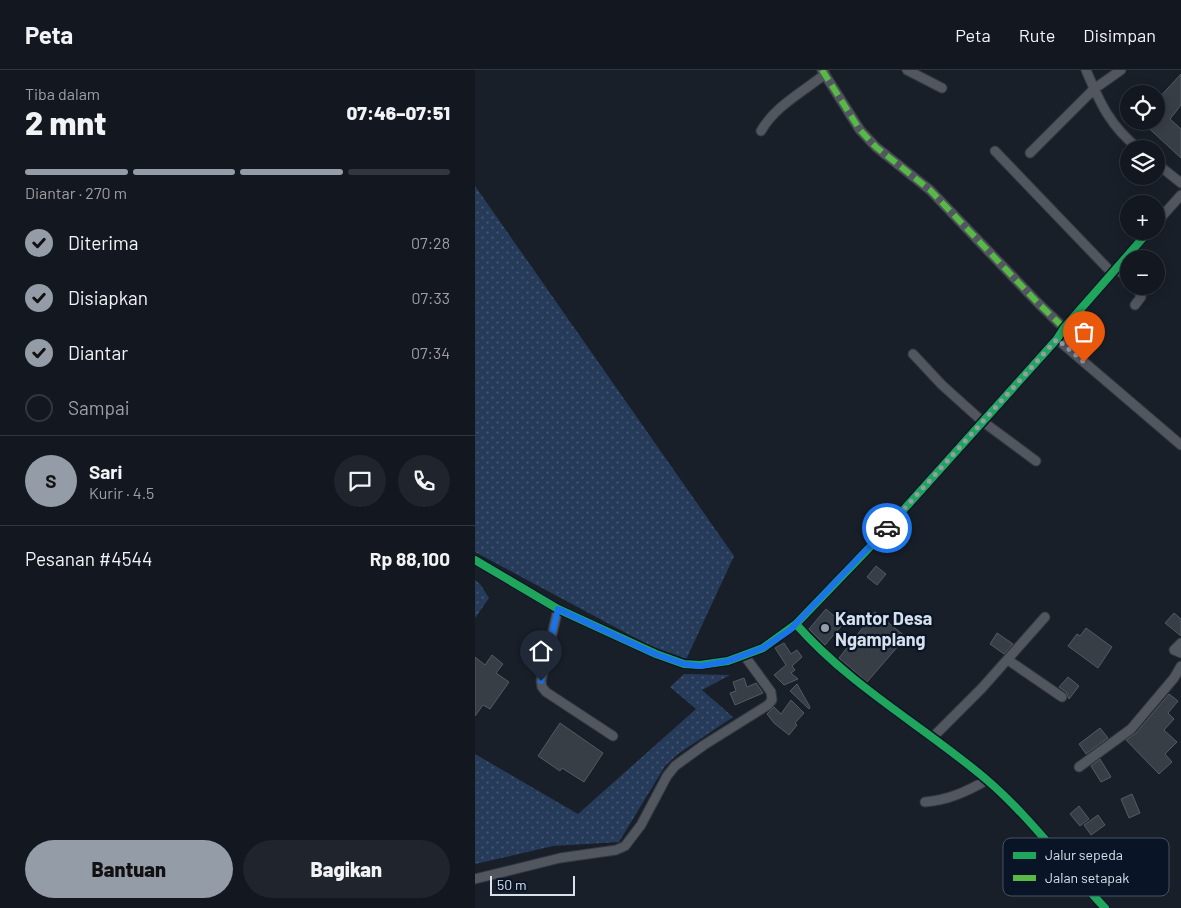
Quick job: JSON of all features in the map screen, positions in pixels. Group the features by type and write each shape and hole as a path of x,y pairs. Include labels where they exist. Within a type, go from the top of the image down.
{"street":[{"path":"907,70 942,88"},
{"path":"1086,70 1110,119 1128,140"},
{"path":"1030,153 1094,89 1121,70"},
{"path":"761,131 774,114 823,72 847,112 865,136 897,165 917,178 930,190 1064,328"},
{"path":"995,151 1114,271 1120,274"},
{"path":"1165,171 1181,184"},
{"path":"1165,213 1181,195"},
{"path":"475,560 558,609 655,654 684,664 700,666 728,661 771,643 796,624 871,546 1057,339 1064,328 1141,240"},
{"path":"1135,305 1141,297 1140,295"},
{"path":"1057,339 1181,445"},
{"path":"913,354 942,385 982,421 1036,461"},
{"path":"558,609 541,681 542,687 546,692 613,736"},
{"path":"932,738 1008,660 1045,617"},
{"path":"796,624 833,661 987,780 1044,838"},
{"path":"1181,643 1174,650 1181,653"},
{"path":"475,879 560,858 616,850 625,846 641,825 667,776 675,766 704,745 757,713 770,702 772,697 769,689 744,655"},
{"path":"1008,660 1062,697"},
{"path":"1079,767 1131,729 1159,693 1174,678 1181,666"},
{"path":"925,802 941,801 955,797 987,780"},
{"path":"1095,896 1105,908"}],"shaded area":[{"path":"475,186 734,556 684,664 475,552"},
{"path":"475,580 489,598 475,618"},
{"path":"684,674 730,675 702,690 733,717 678,754 665,766 619,842 553,846 475,864 475,754 578,814 696,709 670,687"}],"building":[{"path":"1181,74 1181,105 1170,119 1181,129 1181,158 1165,143 1165,140 1162,140 1151,130 1165,130 1165,91"},
{"path":"876,566 886,574 877,585 867,577"},
{"name":"Kantor Desa Ngamplang","path":"826,609 843,624 825,645 809,629"},
{"path":"875,612 906,637 867,682 839,658"},
{"path":"1174,613 1181,619 1181,636 1165,623"},
{"path":"1086,628 1112,647 1098,668 1068,646 1077,634 1080,636"},
{"path":"997,633 1013,644 1004,654 990,644"},
{"path":"784,643 791,654 797,650 802,657 792,666 795,670 791,673 798,679 784,685 774,675 786,665 775,648"},
{"path":"492,655 503,664 496,673 509,682 490,709 483,705 475,716 475,657 485,665"},
{"path":"1068,677 1079,686 1069,699 1066,692 1059,687"},
{"path":"744,678 747,687 756,683 763,693 735,705 730,693 736,691 733,682"},
{"path":"797,684 810,707 809,709 790,691"},
{"path":"1169,694 1178,701 1168,713 1174,719 1164,730 1177,742 1165,754 1172,762 1159,774 1126,740 1136,733"},
{"path":"791,700 804,713 795,723 797,725 789,735 774,723 767,714 774,707 781,714"},
{"path":"560,723 603,753 584,782 562,768 560,771 538,756"},
{"path":"1100,728 1108,738 1086,754 1079,744"},
{"path":"1100,759 1111,777 1101,782 1091,766"},
{"path":"1132,794 1140,813 1129,818 1121,799"},
{"path":"1079,806 1089,819 1080,826 1070,814"},
{"path":"1098,815 1105,825 1091,835 1084,825"}],"marked path":[{"path":"822,70 860,130 876,147 930,190 1064,328"}],"cycle path":[{"path":"796,624 871,546 1057,339 1064,328 1141,240"},
{"path":"475,560 558,609 656,654 684,664 700,665 728,661 763,648 796,624 817,646 864,687 987,780 1044,838"},
{"path":"1094,896 1105,908"}],"way so far":[{"path":"887,528 1057,339 1084,362"}],"place":[{"name":"Kantor Desa Ngamplang","path":"825,628"}],"route":[{"path":"541,681 558,609 655,654 684,664 700,666 728,661 763,648 790,630 887,528"}]}
